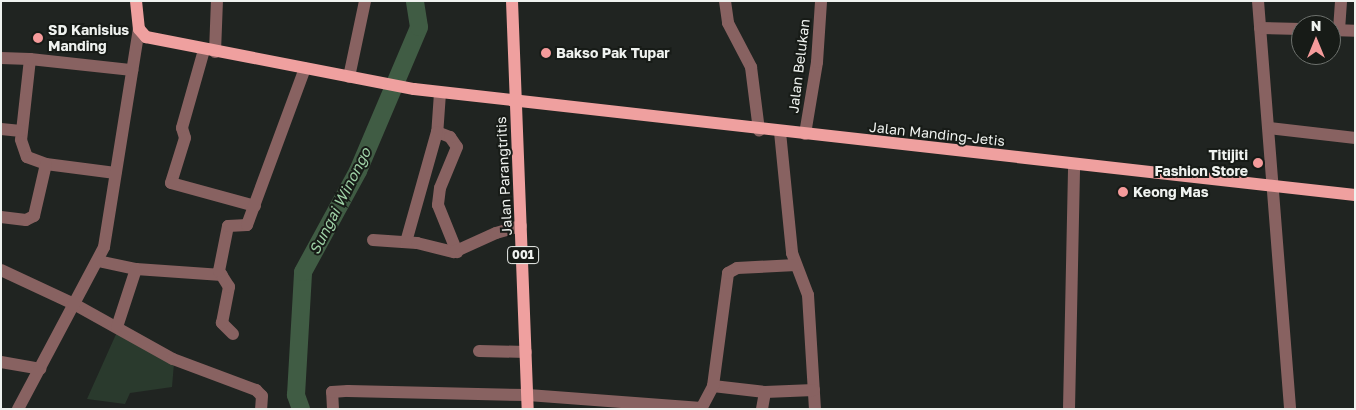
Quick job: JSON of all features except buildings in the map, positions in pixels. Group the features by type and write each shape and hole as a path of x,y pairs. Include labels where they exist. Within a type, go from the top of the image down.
{"main road":[{"path":"136,1 139,29"},
{"name":"Jalan Parangtritis","path":"512,1 528,409"},
{"name":"Jalan Manding-Jetis","path":"139,29 146,37 209,51 440,93 1355,195"}],"street":[{"path":"217,1 209,51 182,128 185,138 171,183 255,206"},
{"path":"349,77 365,1"},
{"path":"725,1 728,23 751,67 759,130"},
{"name":"Jalan Belukan","path":"805,134 818,62 821,1"},
{"path":"1258,1 1290,409"},
{"path":"1338,15 1341,1"},
{"path":"1260,28 1291,29"},
{"path":"18,409 98,261 106,240 139,29"},
{"path":"1341,30 1355,31"},
{"path":"1,58 30,59 132,70"},
{"path":"30,59 22,131 24,153 46,164 115,174"},
{"path":"233,334 222,323 230,287 222,275 219,266 228,226 247,225 306,68"},
{"path":"406,242 437,132 440,93"},
{"path":"1268,128 1355,138"},
{"path":"1,129 22,131"},
{"path":"437,132 457,144 440,188 438,205 457,252"},
{"path":"780,132 796,265 808,295 815,409"},
{"path":"1,217 26,220 34,216 46,164"},
{"path":"1069,409 1074,164"},
{"path":"373,240 406,242 457,252 496,233 521,226"},
{"path":"98,261 136,269 222,275"},
{"path":"333,409 332,392 528,395 701,408 713,386 728,273 737,268 796,265"},
{"path":"117,327 136,269"},
{"path":"1,270 74,304 173,359 256,390 262,396 261,409"},
{"path":"479,351 526,352"},
{"path":"1,362 40,369"},
{"path":"713,386 765,392 814,390"},
{"path":"762,409 765,392"}],"green space":[{"path":"117,332 174,363 172,387 130,393 125,404 87,399"}],"waterway":[{"name":"Sungai Winongo","path":"301,409 296,395 303,272 358,171 419,27 415,1"}],"place":[{"name":"SD Kanisius Manding","path":"38,38"},
{"name":"Bakso Pak Tupar","path":"546,53"},
{"name":"Titijiti Fashion Store","path":"1258,163"},
{"name":"Keong Mas","path":"1123,192"}]}
